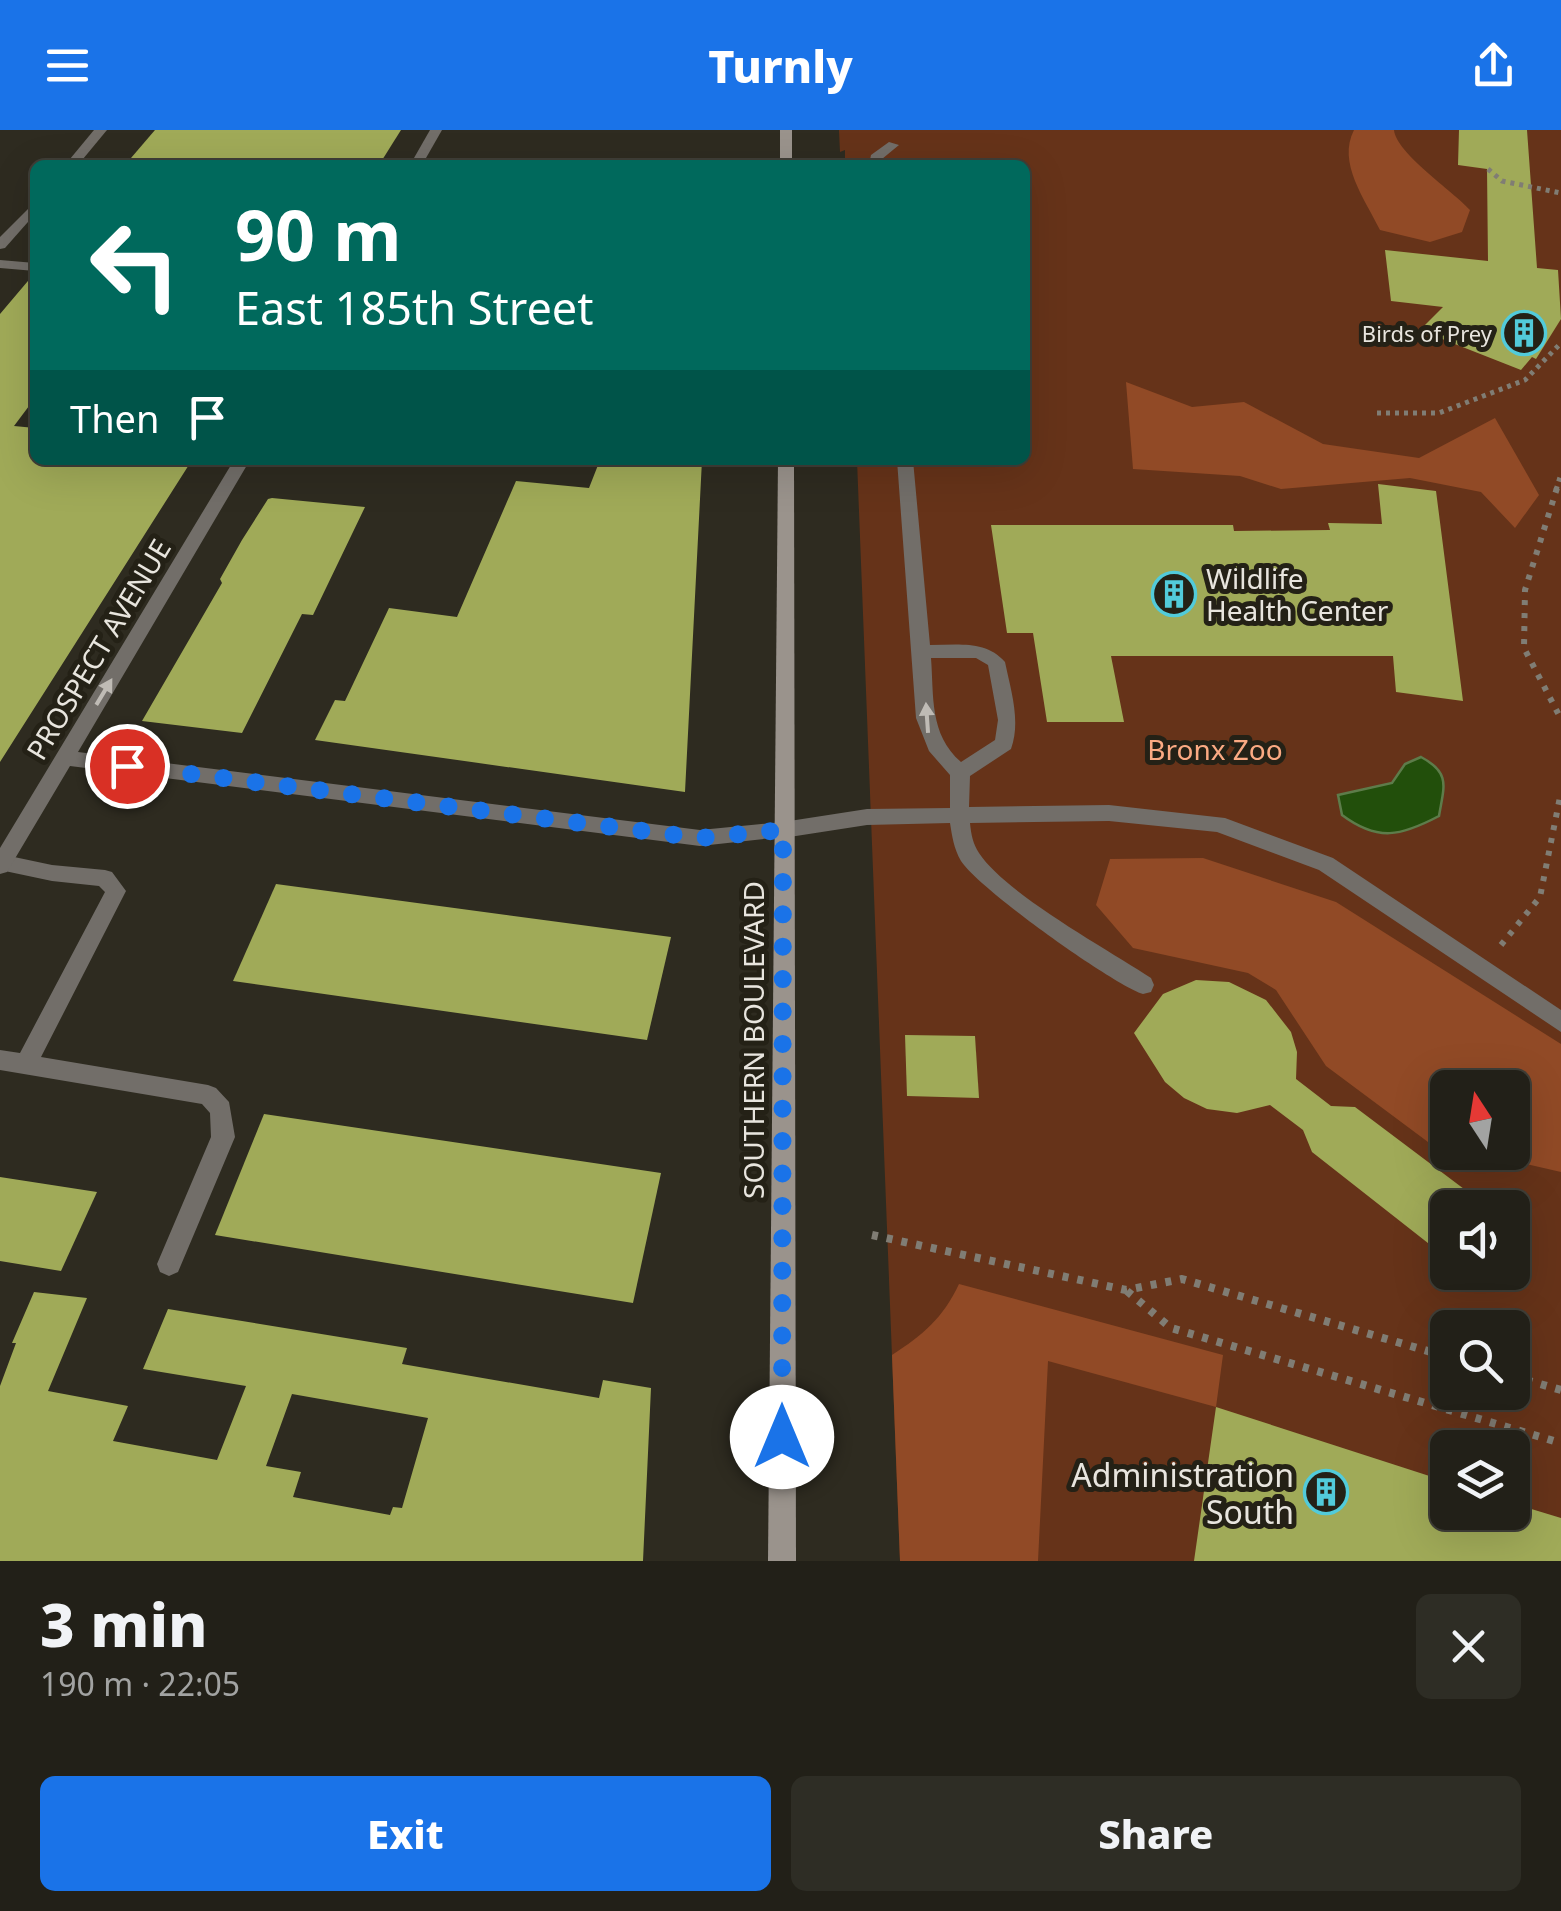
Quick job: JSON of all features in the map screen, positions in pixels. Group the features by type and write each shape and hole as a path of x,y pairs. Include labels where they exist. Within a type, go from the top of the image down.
{"main road":[{"path":"786,130 786,160"},
{"name":"SOUTHERN BOULEVARD","path":"782,1561 786,465"}],"street":[{"path":"74,160 101,130"},
{"path":"419,160 436,130"},
{"path":"876,160 894,145"},
{"path":"0,246 30,212"},
{"path":"0,264 30,267"},
{"name":"PROSPECT AVENUE","path":"1,864 239,465"},
{"path":"905,465 928,736 939,756 960,772"},
{"path":"922,650 980,652 996,662 1007,720 1004,744 960,772"},
{"path":"64,758 700,838 866,818 1109,813 1218,824 1326,864 1561,1022"},
{"path":"960,772 960,816 968,856 1000,886 1143,985"},
{"path":"1,864 105,878 116,892 26,1064"},
{"path":"0,1060 208,1095 221,1109 223,1137 169,1264"}],"path":[{"path":"1488,169 1502,181 1561,194"},
{"path":"1377,413 1439,413 1525,380 1561,343"},
{"path":"1561,474 1525,590 1524,648 1561,719"},
{"path":"1483,969 1540,896 1561,792"},
{"path":"872,1234 1126,1290 1182,1279 1430,1352"},
{"path":"1126,1290 1171,1328 1430,1405"},
{"path":"1530,1381 1561,1390"},
{"path":"1448,1410 1561,1443"}],"green space":[{"name":"Bronx Zoo","path":"839,130 1561,130 1561,1561 900,1561 857,465 1030,465 1030,160 845,160 845,150 840,152"}],"shaded area":[{"path":"1354,130 1394,130 1404,150 1470,210 1462,232 1430,242 1380,230 1351,168 1350,142"},
{"path":"1126,382 1192,407 1244,402 1323,444 1419,458 1495,418 1539,495 1515,528 1481,492 1410,478 1281,489 1240,476 1133,469"},
{"path":"1421,757 1437,769 1443,781 1439,816 1390,833 1367,829 1342,815 1338,795 1392,783 1405,764"},
{"path":"1203,858 1336,902 1561,1044 1561,1172 1530,1165 1530,1070 1430,1070 1428,1142 1326,1066 1276,990 1248,973 1133,948 1096,905 1110,859"},
{"path":"959,1284 1223,1355 1216,1407 1048,1361 1038,1561 900,1561 892,1355 931,1325"}],"building":[{"path":"155,130 401,130 382,160 129,160"},
{"path":"1459,130 1527,130 1537,268 1558,270 1561,319 1536,359 1532,357 1521,370 1432,335 1436,330 1425,325 1443,307 1391,301 1385,250 1488,261 1487,169 1458,165"},
{"path":"30,279 30,405 14,426 30,428 30,465 189,465 0,762 0,314"},
{"path":"598,465 702,465 685,792 315,740 335,700 345,701 389,608 457,617 516,481 589,488"},
{"path":"1378,484 1436,491 1463,701 1396,692 1393,656 1111,656 1124,722 1047,722 1033,633 1007,633 991,525 1233,525 1234,531 1330,530 1328,523 1382,524"},
{"path":"272,498 365,507 313,615 302,614 242,733 142,721 222,583 220,579 242,540"},
{"path":"276,884 671,937 647,1040 233,981"},
{"path":"1196,980 1229,982 1266,1000 1291,1032 1297,1052 1296,1079 1331,1106 1355,1107 1430,1163 1430,1170 1439,1170 1465,1190 1430,1190 1430,1245 1312,1152 1303,1130 1270,1105 1237,1113 1207,1109 1184,1098 1165,1082 1134,1033 1163,994"},
{"path":"905,1035 975,1036 979,1098 907,1096"},
{"path":"264,1114 661,1173 633,1303 215,1235"},
{"path":"0,1177 97,1192 61,1271 0,1261"},
{"path":"34,1292 87,1298 48,1391 128,1406 113,1441 217,1460 246,1386 143,1369 168,1309 407,1348 402,1364 599,1398 603,1380 651,1388 643,1561 0,1561 0,1386 16,1343 12,1343","holes":["292,1394 428,1418 402,1508 393,1507 390,1515 293,1497 301,1472 266,1466"]},
{"name":"Administration South","path":"1216,1407 1430,1476 1430,1530 1530,1530 1530,1509 1561,1518 1561,1561 1194,1561"}],"place":[{"name":"Birds of Prey","path":"1524,333"},
{"name":"Wildlife Health Center","path":"1174,594"},
{"name":"Administration South","path":"1326,1492"}],"route":[{"path":"127,766 700,838 783,830 782,1437"}]}
